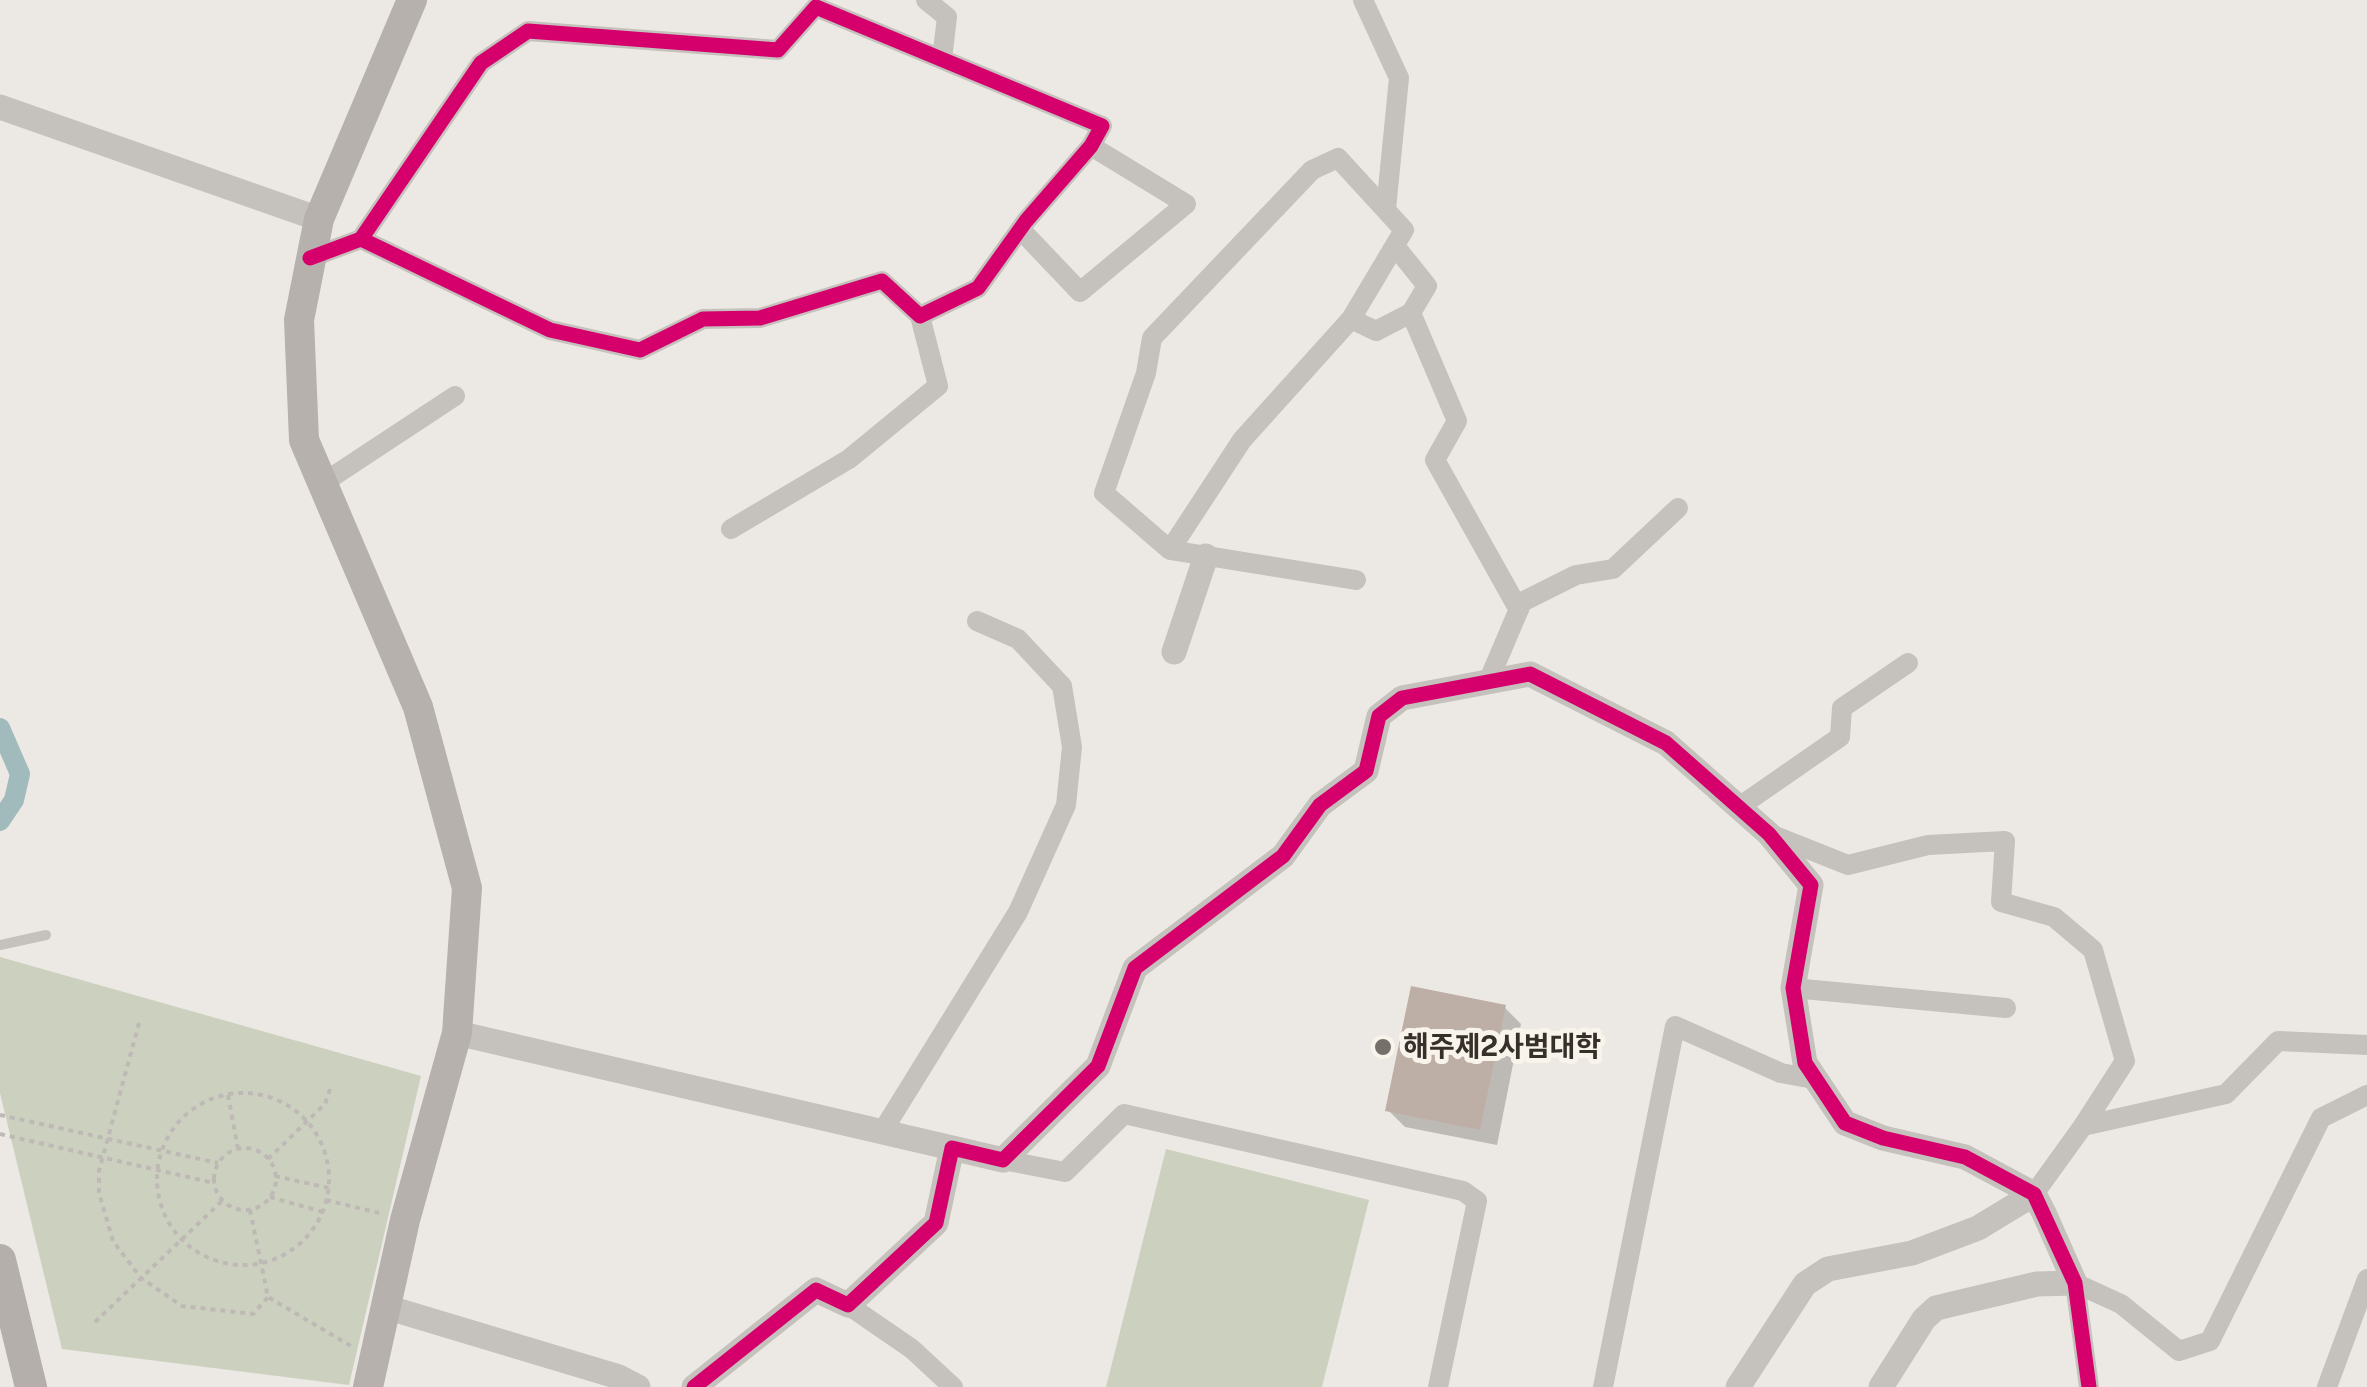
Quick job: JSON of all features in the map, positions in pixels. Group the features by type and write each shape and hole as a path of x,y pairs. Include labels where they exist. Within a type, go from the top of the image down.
{"main road":[{"path":"371,1373 405,1220 457,1033 467,888 418,707 304,440 299,320 319,219 412,0"},
{"path":"0,1260 32,1387"}],"street":[{"path":"926,0 947,17 942,60"},
{"path":"1363,0 1399,78 1386,209"},
{"path":"310,258 360,238 481,63 528,31 778,50 816,7 1102,126 1091,146 1020,229 978,288 920,316"},
{"path":"0,107 319,219"},
{"path":"1020,229 1080,292 1186,204 1091,146"},
{"path":"1170,550 1242,440 1351,319 1404,230 1338,158 1312,170 1152,338 1146,372 1104,493 1170,550 1356,580"},
{"path":"360,238 550,330 640,350 702,319 760,318 882,282 920,316 938,386 849,459 731,529"},
{"path":"1351,319 1376,330 1411,313 1427,286 1396,246"},
{"path":"1411,313 1458,421 1435,460 1519,610"},
{"path":"323,483 455,396"},
{"path":"1488,682 1522,602 1576,575 1613,569 1678,508"},
{"path":"1174,652 1206,556"},
{"path":"882,1132 1018,912 1066,806 1072,746 1062,686 1018,638 977,622"},
{"path":"1739,808 1840,737 1842,708 1908,662"},
{"path":"1004,1160 1098,1066 1135,968 1282,856 1320,805 1366,770 1379,716 1402,698 1530,674 1666,743 1770,834 1810,885 1793,988 1806,1063 1844,1123 1883,1138 1966,1157 2034,1194 2075,1283 2088,1387"},
{"path":"1738,1387 1805,1284 1828,1270 1912,1253 1978,1228 2034,1194 2125,1061 2092,950 2054,917 2002,902 2006,841 1928,846 1848,865 1770,834"},
{"path":"1793,988 2006,1008"},
{"path":"1603,1387 1675,1026 1781,1073 1819,1080"},
{"path":"457,1033 1065,1172 1124,1114 1463,1191 1476,1201 1438,1387"},
{"path":"2083,1126 2226,1094 2278,1041 2367,1045"},
{"path":"1882,1387 1924,1318 1936,1308 2037,1284 2075,1283 2120,1304 2179,1352 2210,1341 2320,1118 2367,1096"},
{"path":"848,1305 936,1223 952,1148"},
{"path":"2327,1387 2367,1280"},
{"path":"694,1387 816,1290 848,1305 912,1349 953,1387"},
{"path":"386,1307 638,1387"}],"lane":[{"path":"0,945 46,935"}],"path":[{"path":"140,1023 106,1138 99,1193 104,1215 126,1264 182,1306 252,1314 268,1297"},
{"path":"268,1158 325,1104 331,1086"},
{"path":"228,1095 238,1149"},
{"path":"228,1095 272,1098 306,1122 327,1159 329,1188 323,1212 306,1239 283,1256 261,1264 228,1265 201,1255 182,1240 164,1214 158,1170 171,1132 191,1111 228,1095"},
{"path":"0,1115 218,1164"},
{"path":"0,1134 214,1183"},
{"path":"238,1149 253,1149 268,1158 275,1176 270,1197 250,1210 222,1201 214,1183 218,1164 238,1149"},
{"path":"275,1176 329,1188"},
{"path":"270,1197 323,1212"},
{"path":"326,1200 405,1220"},
{"path":"94,1322 222,1201"},
{"path":"250,1210 268,1297 371,1373"}],"green space":[{"path":"0,957 421,1076 349,1385 62,1349 0,1093"},
{"path":"1166,1149 1369,1200 1322,1387 1106,1387"}],"building":[{"path":"1411,986 1506,1005 1480,1130 1385,1111"}],"waterway":[{"path":"0,728 20,774 14,800 0,821"}],"cycle path":[{"path":"310,258 361,239 550,330 640,350 703,319 760,318 882,281 920,316 978,288 1026,221 1091,146 1102,126 816,7 778,50 528,31 481,63 361,239"},
{"path":"694,1387 816,1290 848,1305 936,1223 952,1148 1003,1160 1098,1066 1135,968 1283,856 1320,805 1366,771 1379,716 1402,698 1530,674 1666,743 1769,834 1811,885 1793,988 1805,1063 1845,1123 1883,1138 1965,1157 2034,1194 2075,1283 2089,1387"}],"place":[{"name":"해주제2사범대학","path":"1383,1047"}]}
